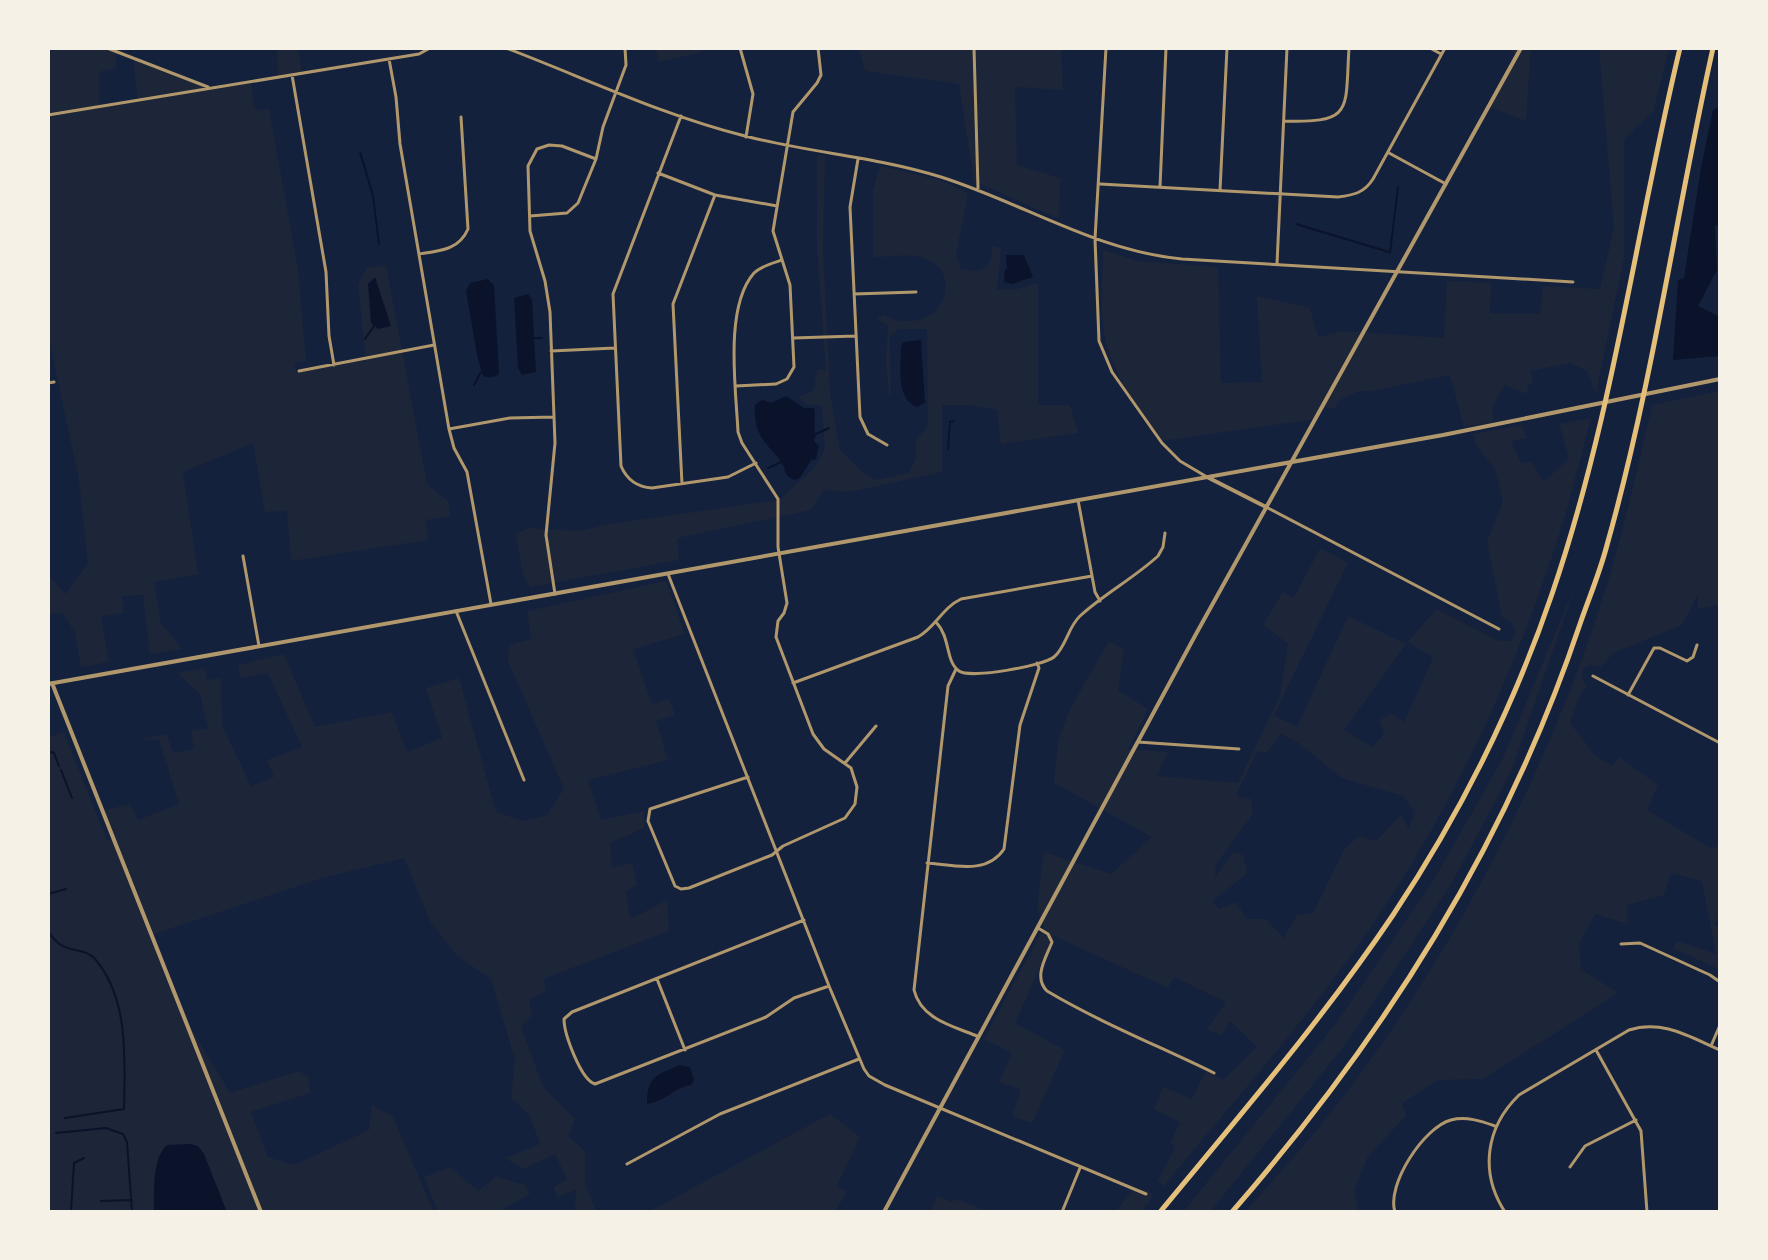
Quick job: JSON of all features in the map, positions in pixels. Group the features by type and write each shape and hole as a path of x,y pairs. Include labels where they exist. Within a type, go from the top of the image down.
{"highway":[{"path":"1160,1212 1317,1020 1362,960 1418,877 1456,810 1509,702 1543,618 1578,514 1600,431 1680,48"},
{"path":"1232,1212 1314,1115 1388,1014 1451,913 1499,822 1548,712 1606,548 1647,377 1713,48"}],"street":[{"path":"107,48 212,88"},
{"path":"48,115 389,59 422,53 430,48"},
{"path":"506,48 681,116 746,137 930,174 978,190 1126,250 1164,257 1573,282"},
{"path":"529,216 564,214 574,208 596,159 603,127 626,63 625,48"},
{"path":"740,48 753,94 746,137"},
{"path":"736,386 776,384 787,379 794,365 790,285 773,234 794,109 820,78 822,63 818,48"},
{"path":"974,48 978,190"},
{"path":"1106,48 1095,239 1097,326 1107,363 1162,443 1180,461 1499,629"},
{"path":"1160,187 1166,48"},
{"path":"1220,190 1227,48"},
{"path":"1277,264 1287,48"},
{"path":"1284,121 1326,121 1339,112 1344,103 1349,48"},
{"path":"1430,48 1441,54"},
{"path":"1100,184 1338,197 1355,195 1368,188 1445,48"},
{"path":"884,1212 1266,507 1521,48"},
{"path":"389,59 400,144 449,429 454,448 467,472 491,605"},
{"path":"292,75 326,272 334,365"},
{"path":"681,116 613,294 624,472 644,487 731,476 756,463"},
{"path":"419,254 453,247 468,229 461,117"},
{"path":"555,594 546,526 555,457 551,351 547,294 529,216 528,166 537,149 556,144 596,159"},
{"path":"1389,153 1446,184"},
{"path":"858,159 850,207 861,422 868,434 887,445"},
{"path":"658,173 715,195 777,206"},
{"path":"682,484 673,304 715,195"},
{"path":"748,777 650,809 648,821 671,880 678,889 689,888 836,824 849,814 855,804 857,787 854,774 816,740 776,637 778,621 787,603 779,554 778,496 739,435 734,321 753,274 782,260"},
{"path":"854,294 916,292"},
{"path":"793,338 856,336"},
{"path":"299,371 434,345"},
{"path":"551,351 615,348"},
{"path":"261,1212 50,684 1468,430 1720,379"},
{"path":"449,429 510,418 554,417"},
{"path":"1078,500 1092,576 1100,601"},
{"path":"936,622 944,631 956,669 972,675 1037,663 1056,655 1077,620 1155,559 1163,547 1165,533"},
{"path":"243,556 259,646"},
{"path":"668,574 864,1069 876,1081 1146,1194"},
{"path":"793,684 914,639 928,631 950,605 965,598 1092,576"},
{"path":"456,611 524,780"},
{"path":"1628,695 1654,648 1687,661 1693,657 1697,645"},
{"path":"927,863 984,865 995,860 1004,849 1018,738 1039,668 1037,663"},
{"path":"956,669 948,686 914,985 915,996 923,1010 979,1037"},
{"path":"1593,676 1720,743"},
{"path":"845,763 876,726"},
{"path":"1138,742 1239,749"},
{"path":"804,920 566,1016 565,1029 583,1075 589,1083 599,1084 766,1017 794,998 829,986"},
{"path":"1038,928 1048,934 1052,942 1039,977 1047,991 1214,1073"},
{"path":"1621,944 1640,943 1720,982"},
{"path":"657,979 685,1050"},
{"path":"1505,1212 1489,1175 1489,1152 1495,1126 1507,1106 1519,1095 1629,1030 1654,1025 1720,1050"},
{"path":"1711,1046 1720,1025"},
{"path":"1596,1050 1636,1120 1643,1142 1647,1212"},
{"path":"627,1164 720,1114 859,1059"},
{"path":"1395,1212 1393,1198 1399,1178 1441,1124 1468,1118 1495,1126"},
{"path":"1570,1167 1585,1146 1636,1120"},
{"path":"1062,1212 1080,1168"}],"shaded area":[{"path":"48,48 103,48 116,51 116,68 99,72 99,108 138,101 133,58 214,89 251,83 255,110 269,109 298,269 306,361 294,363 296,373 366,360 358,284 367,268 386,265 427,484 449,502 450,516 426,520 428,540 291,561 287,511 265,512 253,443 183,472 198,574 154,582 161,623 182,649 150,654 143,595 122,596 124,613 101,616 109,662 81,667 75,632 62,613 48,615 48,574 65,594 88,564 79,480 48,334"},
{"path":"277,48 298,48 302,74 278,78"},
{"path":"655,48 701,48 702,52 659,62"},
{"path":"859,48 1061,48 1063,90 1015,87 1017,165 1060,178 1059,219 974,181 959,84 865,71"},
{"path":"1506,48 1531,48 1526,121 1490,107 1518,55"},
{"path":"1599,48 1669,48 1653,112 1624,139 1624,258 1596,393 1587,371 1570,363 1530,371 1533,383 1528,386 1527,394 1505,385 1492,407 1494,422 1464,427 1450,375 1359,391 1338,401 1335,408 1323,408 1316,419 1161,441 1117,372 1106,341 1102,316 1103,250 1138,261 1218,267 1221,383 1262,382 1257,296 1310,308 1318,337 1343,331 1444,338 1447,281 1491,283 1490,313 1540,314 1543,286 1600,289 1614,228"},
{"path":"1720,107 1720,225 1715,226 1717,270 1698,306 1720,317 1720,356 1673,360 1678,280 1684,278 1713,110"},
{"path":"817,155 825,156 823,248 830,394 840,450 863,473 876,480 909,473 916,458 916,440 928,421 927,329 899,329 890,336 889,395 886,361 888,325 878,318 885,315 899,321 922,319 940,304 946,284 936,264 924,258 905,255 873,257 873,190 880,166 940,180 968,193 956,255 961,269 975,271 985,268 992,246 1001,248 997,290 1018,289 1038,283 1038,405 1070,405 1078,433 1001,444 997,410 970,405 942,405 942,472 849,492 824,490 811,510 677,538 679,560 530,587 523,575 516,534 529,528 580,531 609,524 779,500 812,470 825,450 822,406 806,404 798,397 814,390 817,370 826,370 817,248"},
{"path":"1006,255 1024,255 1033,277 1012,284 1004,282"},
{"path":"375,277 391,326 378,329 371,323 368,284"},
{"path":"488,279 494,285 499,373 490,377 483,376 478,360 466,291 470,283"},
{"path":"528,294 532,300 536,372 522,375 518,368 514,298"},
{"path":"921,340 925,403 917,407 910,403 902,389 901,347 903,342"},
{"path":"1720,391 1720,605 1698,609 1698,594 1682,625 1613,653 1601,667 1589,665 1582,671 1582,679 1587,686 1579,697 1570,723 1594,754 1612,766 1619,757 1658,785 1647,810 1712,849 1720,845 1720,909 1715,925 1720,927 1720,970 1673,948 1677,941 1716,954 1702,881 1671,873 1664,895 1627,905 1627,924 1595,914 1579,944 1581,969 1618,993 1483,1079 1438,1080 1402,1103 1406,1116 1368,1156 1354,1190 1359,1212 1245,1212 1328,1116 1407,1007 1477,891 1508,831 1563,707 1597,616 1623,526 1652,405"},
{"path":"786,396 804,408 814,408 814,441 819,446 816,459 811,460 800,478 794,480 760,435 756,423 755,405 763,400 771,403"},
{"path":"1591,418 1568,506 1542,587 1502,688 1429,835 1371,927 1296,1027 1163,1187 1158,1180 1175,1148 1171,1142 1180,1122 1154,1109 1163,1087 1192,1099 1206,1071 1223,1080 1257,1047 1230,1021 1221,1036 1207,1029 1226,1002 1174,977 1168,988 1054,936 1015,1023 1065,1050 1032,1123 1012,1116 1021,1089 999,1082 1012,1053 984,1039 1044,927 1037,908 1044,852 1111,874 1152,837 1054,783 1058,741 1070,709 1109,641 1124,650 1118,690 1148,709 1128,749 1168,752 1157,776 1238,783 1280,696 1288,644 1263,625 1283,592 1294,598 1320,548 1348,563 1274,715 1297,727 1348,616 1406,644 1344,730 1372,747 1384,734 1380,720 1391,713 1404,722 1433,658 1408,642 1436,609 1499,641 1511,641 1516,631 1510,621 1502,617 1487,541 1503,502 1495,469 1476,445 1473,434 1522,425 1526,438 1511,441 1521,463 1531,462 1544,482 1569,458 1559,424","holes":["1281,734 1296,741 1342,778 1403,796 1415,812 1409,829 1401,815 1376,841 1359,836 1345,848 1313,913 1297,915 1284,938 1266,919 1247,919 1236,902 1219,909 1212,902 1247,873 1243,855 1233,852 1215,877 1216,864 1253,814 1251,799 1236,796 1257,751 1266,753"]},
{"path":"666,581 685,634 633,649 652,704 669,699 675,715 656,721 668,760 588,780 601,820 644,811 644,828 610,843 612,868 632,863 637,885 625,892 631,919 667,900 669,931 543,979 546,991 529,1000 532,1015 521,1026 543,1087 575,1119 568,1136 585,1151 585,1183 596,1212 575,1212 576,1190 557,1197 554,1187 567,1179 555,1154 523,1169 505,1158 540,1144 530,1116 511,1098 515,1060 491,979 456,955 430,921 404,858 322,878 151,935 180,1010 230,1093 299,1071 309,1078 310,1093 251,1112 268,1157 294,1165 369,1130 372,1105 393,1117 434,1212 48,1212 48,737 64,732 107,841 112,839 102,811 130,804 138,820 179,804 159,740 137,740 167,734 173,753 194,749 191,731 208,728 200,694 177,673 204,668 207,680 221,678 222,725 251,786 274,777 267,760 302,747 268,673 241,678 238,665 284,654 315,727 392,712 407,752 442,738 426,688 459,678 496,812 523,821 547,815 564,789 508,661 509,645 531,639 527,611"},
{"path":"1577,581 1512,769 1453,881 1348,1041 1210,1212 1183,1212 1337,1022 1433,881 1503,758"},
{"path":"679,1065 690,1067 694,1080 691,1085 647,1104 654,1078"},
{"path":"830,1114 860,1137 837,1186 847,1192 835,1212 648,1212"},
{"path":"167,1145 198,1146 204,1154 227,1212 154,1212 155,1176 162,1151"},
{"path":"450,1167 478,1191 496,1177 525,1185 530,1194 505,1208 505,1212 438,1212 424,1177"},
{"path":"1134,1189 1147,1190 1154,1196 1141,1212 1115,1212"},
{"path":"937,1196 952,1202 956,1199 991,1212 930,1212"}],"waterway":[{"path":"360,152 373,196 379,244"},
{"path":"1390,253 1398,187"},
{"path":"1296,224 1389,252"},
{"path":"365,339 374,326"},
{"path":"532,338 542,338"},
{"path":"474,385 481,372"},
{"path":"948,449 950,422 954,421"},
{"path":"816,434 829,428"},
{"path":"768,468 781,462"},
{"path":"48,751 54,753 59,766"},
{"path":"61,770 72,798"},
{"path":"48,894 66,889"},
{"path":"48,932 61,945 95,959 114,992 123,1030 124,1109 65,1118"},
{"path":"56,1133 106,1128 123,1134 127,1142 132,1212"},
{"path":"71,1212 74,1163 84,1158"},
{"path":"101,1201 132,1200"}]}
